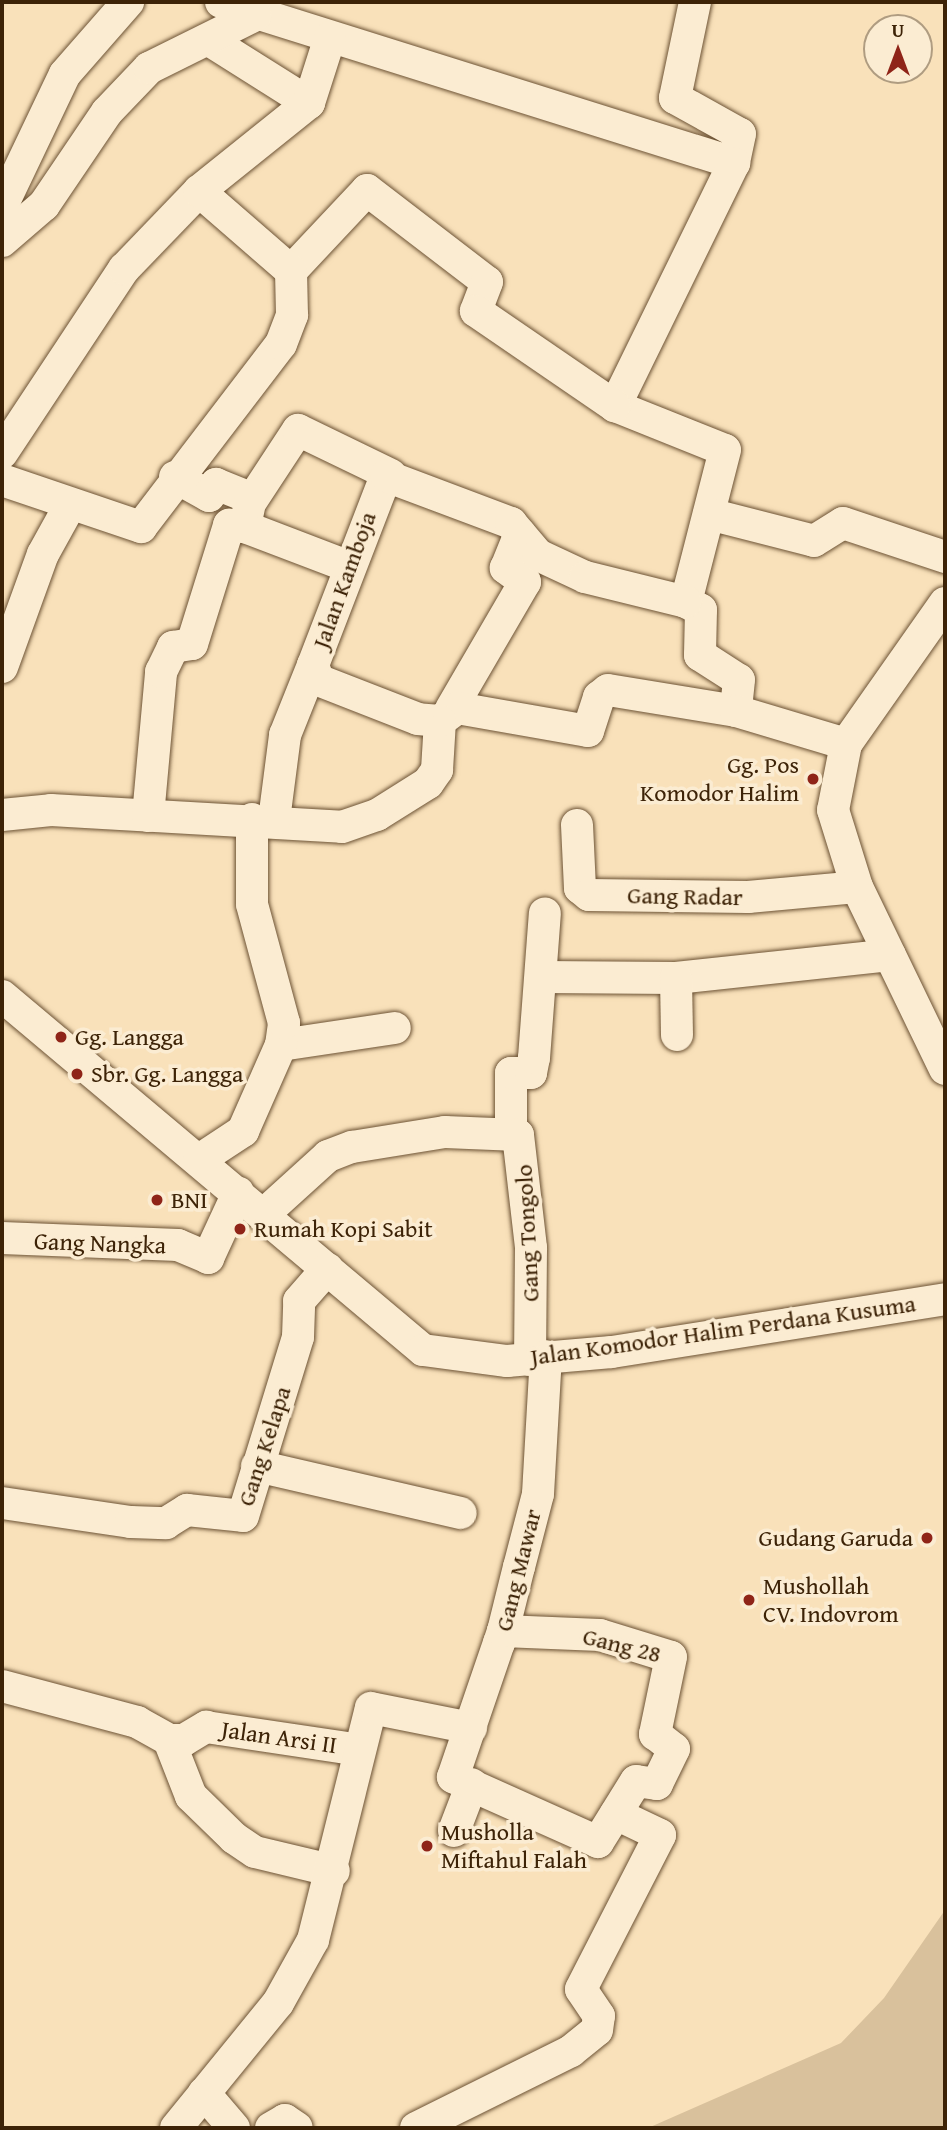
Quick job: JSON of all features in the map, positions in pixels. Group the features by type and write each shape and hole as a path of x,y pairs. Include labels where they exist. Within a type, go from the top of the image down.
{"street":[{"path":"2,206 65,74 128,2"},
{"path":"221,2 734,163"},
{"path":"615,406 734,163 738,129 675,98 673,91 695,2"},
{"path":"2,241 44,205 134,81 171,55 209,40 256,15"},
{"path":"2,453 124,270 199,191 309,103 330,37"},
{"path":"209,40 309,103"},
{"path":"2,480 141,527 175,477 281,344 292,315 291,271 365,189 487,282 476,311 615,406 725,450 686,602"},
{"path":"199,191 291,271"},
{"path":"148,816 162,672 173,648 192,644 229,525 248,514 298,430 391,475 511,523 538,555 585,577 686,602 701,610 699,655 739,680 736,711"},
{"name":"Jalan Kamboja","path":"391,475 381,481 347,566 313,664 318,680 418,719 446,715"},
{"path":"175,477 209,496 216,484 248,514 347,566"},
{"path":"2,667 43,554 70,505"},
{"path":"709,514 814,541 844,523 945,557"},
{"path":"2,815 51,810 263,819 342,827 400,803 436,772 446,715 525,582 506,568 520,534"},
{"path":"945,603 846,744 833,810 857,887 945,1069"},
{"path":"199,1160 243,1131 281,1045 284,1023 260,951 252,904 263,819 285,735 313,664"},
{"path":"446,715 588,731 599,697 608,690 736,711 846,744"},
{"name":"Gang Radar","path":"578,825 580,888 589,895 759,897 857,887"},
{"path":"511,1132 511,1073 531,1073 534,1002 542,977 545,913"},
{"path":"542,977 676,978 890,955"},
{"path":"676,978 677,1035"},
{"name":"Jalan Komodor Halim Perdana Kusuma","path":"2,996 423,1350 538,1358 945,1299"},
{"path":"281,1045 395,1028"},
{"name":"Gang Tongolo","path":"264,1214 338,1151 435,1133 511,1132 519,1137 527,1172 538,1358"},
{"name":"Gang Nangka","path":"2,1238 178,1245 208,1258 238,1193"},
{"name":"Gang Kelapa","path":"2,1503 131,1522 166,1523 187,1510 243,1516 298,1337 299,1301 327,1269"},
{"name":"Gang Mawar","path":"454,1831 471,1728 503,1631 538,1494 538,1358"},
{"path":"257,1466 461,1513"},
{"name":"Gang 28","path":"463,1781 598,1842 638,1779 657,1784 674,1749 655,1734 669,1653 592,1634 557,1638 503,1631"},
{"path":"2,1686 137,1722 169,1740 185,1785 215,1823 255,1852 334,1871"},
{"path":"176,2128 293,1976 313,1940 334,1871 359,1750 374,1706 471,1728"},
{"name":"Jalan Arsi II","path":"169,1740 184,1740 206,1727 359,1750"},
{"path":"416,2128 572,2051 597,2029 599,2016 581,1989 660,1835 616,1814"},
{"path":"204,2093 234,2128"},
{"path":"271,2128 289,2120 297,2128"}],"shaded area":[{"path":"945,1910 945,2128 648,2128 841,2043 884,1998"}],"place":[{"name":"Gg. Pos Komodor Halim","path":"813,779"},
{"name":"Gg. Langga","path":"61,1037"},
{"name":"Sbr. Gg. Langga","path":"77,1074"},
{"name":"BNI","path":"157,1200"},
{"name":"Rumah Kopi Sabit","path":"240,1229"},
{"name":"Gudang Garuda","path":"927,1538"},
{"name":"Mushollah CV. Indovrom","path":"749,1600"},
{"name":"Musholla Miftahul Falah","path":"427,1846"}]}
